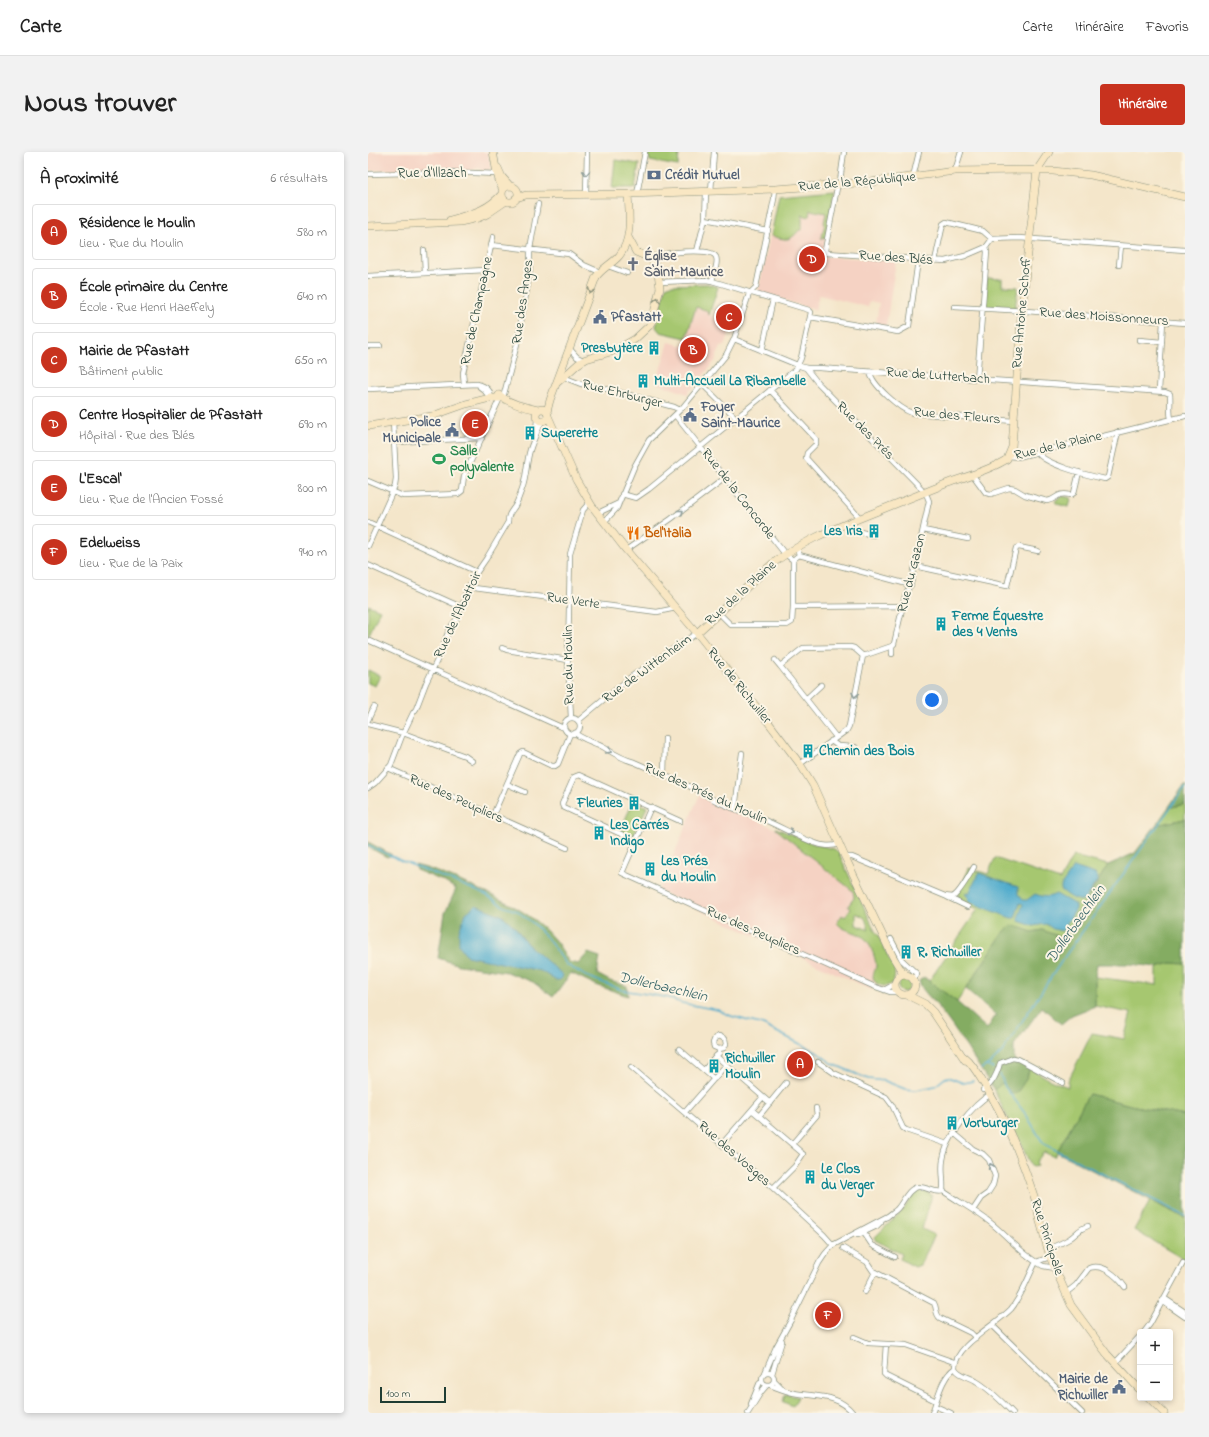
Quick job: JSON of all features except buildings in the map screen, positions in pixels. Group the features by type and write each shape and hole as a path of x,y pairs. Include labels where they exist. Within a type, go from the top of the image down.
{"main road":[{"name":"Rue de la République","path":"493,152 496,165 496,174 502,192"},
{"path":"1037,170 1049,152"},
{"name":"Rue de la République","path":"496,165 502,177 513,188 526,195"},
{"name":"Rue de la République","path":"516,198 526,195 637,194 775,189 838,185 955,171 1037,170 1091,175 1185,197"},
{"name":"Rue Antoine Schoff","path":"1009,456 1012,448 1022,310 1037,170"},
{"path":"368,226 460,222 478,218 487,214 506,201 512,202 518,194 513,188 506,187 495,201 482,210 443,222"},
{"path":"502,192 503,198 506,201"},
{"path":"368,426 432,415 489,396 502,398 542,415 561,380 570,348 596,277 623,251 628,237 630,211 628,194"},
{"path":"630,211 637,194"},
{"path":"561,380 572,368 583,360 619,348 635,339 652,321 660,288 660,282 654,263 650,258 636,252 628,237"},
{"name":"Rue de Richwiller","path":"542,415 556,435 576,479 591,504 626,550 697,633 778,734 800,764 813,786 893,957 901,970 911,981 924,1004"},
{"name":"Rue de la Plaine","path":"697,633 785,554 797,547 847,523 890,505 1004,461 1009,456"},
{"name":"Rue de Richwiller","path":"893,957 897,985"},
{"path":"907,995 912,992 911,981 903,976 897,985 902,995 907,995 924,1004"},
{"name":"Rue Principale","path":"924,1004 938,1018 964,1057 970,1062 1020,1157 1037,1205 1039,1218 1050,1257 1071,1305 1095,1339 1137,1387"},
{"path":"1151,1401 1160,1412"}],"street":[{"path":"586,194 587,152"},
{"path":"637,194 645,152"},
{"path":"697,251 705,220 714,152"},
{"path":"838,185 844,152"},
{"path":"913,177 919,152"},
{"path":"955,171 961,152"},
{"name":"Rue d'Illzach","path":"368,174 452,172 496,174"},
{"name":"Rue des Blés","path":"838,185 825,250 826,253 945,261 965,256 986,247 992,239"},
{"path":"605,521 615,511 634,467 649,440 680,410 726,355 734,339 751,292 756,286 768,231 775,189"},
{"name":"Rue des Anges","path":"393,492 403,496 458,494 462,491 464,476 502,398 517,344 530,273 530,249 538,204"},
{"path":"705,220 768,231"},
{"path":"935,261 943,224 946,222 983,230 992,239 1029,239 1185,250"},
{"name":"Rue de Champagne","path":"464,384 463,373 493,237"},
{"path":"491,245 562,252 569,254 584,265 600,272"},
{"path":"1119,265 1121,246"},
{"path":"977,380 987,252 986,247"},
{"path":"424,250 425,273"},
{"path":"623,251 636,252"},
{"path":"650,258 697,251 712,252 716,255 717,259 712,281"},
{"path":"810,317 898,332 909,326 918,260"},
{"path":"608,266 627,273"},
{"path":"368,276 486,270"},
{"path":"622,494 636,498 701,447 798,366 811,312 809,310 774,299 712,281 660,282"},
{"path":"762,351 774,299"},
{"name":"Rue des Moissonneurs","path":"954,307 1022,310 1185,323"},
{"path":"1163,321 1159,391 1170,394 1171,419"},
{"name":"Rue de Lutterbach","path":"734,339 806,368 1159,391"},
{"path":"1139,340 1162,342"},
{"path":"368,346 380,346"},
{"path":"570,348 577,357 583,360"},
{"name":"Rue des Prés","path":"806,368 817,382 925,492"},
{"name":"Rue des Fleurs","path":"870,372 871,377 875,382 901,408 906,411 912,413 1014,421"},
{"name":"Rue Ehrburger","path":"561,380 615,391 674,406 680,410"},
{"path":"368,389 464,384 473,385 484,390 489,396"},
{"path":"702,384 736,418"},
{"path":"770,390 816,439 816,444 807,453 806,458 860,518"},
{"name":"Rue de l'Abattoir","path":"368,788 388,768 396,754 396,750 403,733 416,709 470,586 508,522 508,517 511,510 515,507 524,484 527,473 526,465 542,415"},
{"name":"Rue de la Concorde","path":"675,415 785,554"},
{"name":"Rue de la Plaine","path":"1009,456 1018,457 1037,451 1185,416"},
{"path":"368,546 393,492 396,479 393,421"},
{"path":"1037,451 1038,454 1047,461 1105,479 1108,477 1117,432"},
{"path":"394,442 482,438"},
{"path":"972,474 986,493 991,494 1009,488 1014,489 1026,496 1050,501 1062,493 1071,495 1074,493 1079,472"},
{"path":"626,550 671,519 725,478"},
{"path":"368,481 393,492"},
{"name":"Rue du Gazon","path":"892,654 892,646 894,644 903,606 911,584 929,501 925,492"},
{"path":"598,513 619,503"},
{"name":"Rue du Moulin","path":"571,718 568,660 570,551 583,510 591,504"},
{"path":"368,522 477,572"},
{"path":"847,523 852,530 873,535"},
{"path":"923,530 968,538"},
{"path":"797,547 799,555 911,584"},
{"path":"915,566 1007,586 1016,548 1019,547 1038,551"},
{"name":"Rue de la Plaine","path":"785,554 793,560 799,555"},
{"path":"719,613 731,625 787,625 792,622 793,560"},
{"path":"368,565 461,607"},
{"name":"Rue Verte","path":"470,586 474,588 657,612 676,608"},
{"path":"793,607 903,606"},
{"name":"Rue de Wittenheim","path":"578,721 632,676 697,633"},
{"path":"368,640 564,727 566,731 573,733"},
{"path":"863,656 892,646"},
{"path":"780,666 802,648 850,647 863,656"},
{"path":"502,648 568,660"},
{"path":"800,764 846,730 849,726 863,656"},
{"path":"775,660 836,737"},
{"path":"806,699 821,685"},
{"path":"368,720 374,707"},
{"path":"493,815 520,754 523,752 552,766 558,764 573,733 580,728 578,721 575,718 571,718 564,722 564,727"},
{"path":"368,724 403,733 465,756 472,761"},
{"name":"Rue des Prés du Moulin","path":"573,733 609,752 664,775 700,791 706,796 762,819 814,843 825,845 839,844"},
{"path":"664,775 665,738"},
{"path":"831,741 838,746 855,747"},
{"path":"734,808 742,753"},
{"name":"Rue des Peupliers","path":"388,768 567,848"},
{"path":"651,807 636,841 563,808 562,804 574,777 579,775 651,807 680,821"},
{"path":"507,784 525,792"},
{"name":"Rue des Peupliers","path":"636,841 622,873 884,990 897,985"},
{"path":"845,857 852,857 968,907"},
{"path":"945,896 952,897 956,895 974,867"},
{"path":"891,939 902,960 917,974 911,981"},
{"path":"884,990 897,985"},
{"path":"679,1049 714,1079"},
{"path":"704,1070 716,1056 719,1049"},
{"path":"716,1056 770,1103"},
{"path":"943,1190 943,1162 947,1144 987,1092 997,1074 1000,1064 1013,1058 1018,1059 1064,1083"},
{"path":"818,1062 834,1073 886,1097 892,1104 906,1130 947,1144"},
{"path":"685,1112 726,1064"},
{"name":"Rue des Vosges","path":"631,1067 773,1188 833,1245"},
{"path":"759,1116 786,1083"},
{"path":"722,1144 763,1097"},
{"path":"792,1144 817,1115 816,1108"},
{"path":"752,1110 802,1153 795,1166 773,1188"},
{"path":"954,1133 989,1160 995,1176 993,1185 988,1193 981,1198 973,1210"},
{"path":"838,1242 864,1233 877,1226 895,1210 911,1190 919,1186 938,1192 943,1190"},
{"path":"943,1190 991,1223 1024,1255 1043,1266 1055,1268"},
{"path":"748,1413 753,1397 760,1382 762,1381 776,1347 819,1263 833,1245 888,1216"},
{"path":"1048,1249 1071,1238 1080,1228 1088,1226"},
{"path":"864,1233 872,1245 895,1257"},
{"path":"843,1248 867,1262 872,1271 934,1303 936,1305 937,1315 940,1318 971,1333 976,1338"},
{"path":"1013,1413 976,1380 959,1373 955,1368 954,1362 965,1347 1011,1309 1036,1262 1050,1257"},
{"path":"1146,1329 1183,1263"},
{"path":"1066,1293 1076,1285 1091,1267 1104,1268 1120,1280 1125,1287"},
{"path":"865,1292 875,1272"},
{"path":"1163,1300 1185,1312"},
{"path":"1163,1300 1185,1317"},
{"path":"992,1325 1082,1413"},
{"path":"784,1390 774,1380 772,1374 785,1332"},
{"path":"854,1337 868,1343 906,1345 954,1362"},
{"path":"1115,1363 1137,1339"},
{"path":"886,1344 884,1374 936,1403 950,1413"},
{"path":"932,1413 945,1379 949,1372 955,1368"},
{"path":"765,1373 772,1374"},
{"path":"750,1408 761,1392 774,1380"},
{"path":"762,1381 764,1384 794,1393 829,1397 847,1406 854,1413"}],"shaded area":[{"path":"368,152 488,152 491,169 481,171 480,168 470,170 368,170"},
{"path":"835,190 822,256 896,261 886,326 876,325 879,303 869,301 868,307 819,295 815,310 758,292 779,195"},
{"path":"696,307 706,310 709,315 716,320 732,325 725,346 721,347 715,358 716,360 691,390 689,389 688,394 656,383 669,342 683,346"},
{"path":"700,794 776,829 853,891 854,898 848,906 850,909 844,917 846,930 855,932 869,943 876,965 873,976 876,983 872,990 658,891"}],"green space":[{"path":"648,152 679,152 678,166 650,161 649,157 647,156"},
{"path":"615,160 639,164 635,188 612,188"},
{"path":"835,190 825,239 821,238 826,213 810,210 809,217 802,215 802,230 799,230 792,237 783,239 771,236 779,195"},
{"path":"987,278 1002,279 1002,286 1018,287 1015,309 985,305"},
{"path":"708,284 718,287 709,315 706,310 696,307 686,338 660,332 656,327 666,287 671,285"},
{"path":"1062,496 1071,498 1069,507 1057,504 1055,501"},
{"path":"368,605 380,610 368,637"},
{"path":"368,670 380,676 375,686 368,683"},
{"path":"1185,784 1185,804 1168,808"},
{"path":"636,802 647,807 633,837 620,831 632,804 635,805"},
{"path":"1185,804 1185,819 1156,825 1168,808"},
{"path":"1185,819 1185,964 1171,963 1157,967 1130,964 1097,964 1095,977 1095,1006 1072,1015 1061,1024 1042,1007 1014,1045 1014,1060 1030,1068 1026,1079 1017,1093 1012,1094 1002,1083 994,1090 954,1028 925,992 919,981 924,977 957,1002 987,1029 996,1015 966,989 1003,933 1012,925 1032,932 1042,930 1063,938 1108,865 1135,853 1156,825"},
{"path":"776,829 814,844 834,849 838,852 875,931 893,964 895,973 893,983 884,986 874,981 873,976 876,966 872,950 868,942 861,935 840,926 837,923 842,915 845,917 850,909 848,906 854,898 853,891","holes":["856,913 865,918 869,930 856,925"]},
{"path":"368,842 392,855 387,857 368,847"},
{"path":"1073,856 1108,865 1063,938 1042,930 1032,932 1012,925 1003,933 957,1002 929,981 978,909 959,900 958,895 969,868 988,874 995,858 1060,880"},
{"path":"415,865 453,878 496,897 526,914 544,928 557,943 569,962 578,964 588,953 600,957 597,974 610,981 627,986 628,996 596,985 571,973 553,997 533,982 507,972 459,965 438,958 445,913 456,889 443,881 416,870","holes":["515,927 527,944 544,959 555,980 541,971"]},
{"path":"1171,963 1185,964 1185,1116 1130,1105 1089,1094 1054,1157 1044,1152 1036,1162 1038,1166 1032,1167 994,1090 1002,1082 1012,1094 1026,1079 1030,1068 1052,1081 1068,1087 1068,1081 1092,1033 1124,1039 1131,1013 1095,1006 1095,977 1157,985 1157,967"},
{"path":"902,980 906,980 910,986 906,992 902,992 898,988 898,984"},
{"path":"1089,1094 1130,1105 1185,1116 1185,1218 1057,1152"},
{"path":"919,1191 924,1191 932,1195 922,1229 935,1235 920,1265 915,1267 900,1259 902,1254 875,1240 875,1237 903,1210 914,1194"},
{"path":"1150,1201 1185,1218 1185,1260 1134,1230"},
{"path":"785,1394 798,1397 793,1406 783,1402"}],"water":[{"path":"1074,867 1095,874 1098,877 1097,881 1084,900 1075,899 1061,890 1061,886"},
{"path":"979,873 1018,887 1018,894 1023,900 1027,900 1035,894 1046,897 1056,894 1076,905 1076,909 1062,931 1053,929 1046,924 1033,926 1019,921 1018,918 1023,904 1020,903 1015,918 1011,918 970,902 965,894 966,892 969,893"},
{"path":"476,905 503,916 515,927 527,944 563,975 562,978 560,980 555,980 541,971 467,956 459,945 459,931 466,913"}],"waterway":[{"name":"Dollerbaechlein","path":"981,1069 992,1062 1002,1052 1063,959 1185,787"},
{"name":"Dollerbaechlein","path":"368,845 402,861 486,895 505,907 517,911 534,924 547,938 567,965 586,976 622,990 665,997 682,1003 718,1010 731,1016 763,1025 818,1053 833,1064 868,1079 885,1081 905,1089 916,1090 935,1086 948,1077 963,1083 973,1081"},
{"name":"Dollerbaechlein","path":"986,1066 993,1068"},
{"path":"1000,1074 1005,1087 1027,1116 1044,1144 1185,1216"}],"place":[{"name":"Crédit Mutuel","path":"654,175"},
{"name":"Centre Hospitalier de Pfastatt","path":"812,259"},
{"name":"Église Saint-Maurice","path":"633,264"},
{"name":"Pfastatt","path":"600,317"},
{"name":"Mairie de Pfastatt","path":"729,317"},
{"name":"Presbytère","path":"654,348"},
{"name":"École primaire du Centre","path":"693,350"},
{"name":"Multi-Accueil La Ribambelle","path":"643,381"},
{"name":"Foyer Saint-Maurice","path":"690,415"},
{"name":"L'Escal'","path":"475,424"},
{"name":"Police Municipale","path":"452,430"},
{"name":"Superette","path":"530,433"},
{"name":"Salle polyvalente","path":"439,459"},
{"name":"Les Iris","path":"874,531"},
{"name":"Bel'Italia","path":"633,533"},
{"name":"Ferme Équestre des 4 Vents","path":"941,624"},
{"name":"Chemin des Bois","path":"808,751"},
{"name":"Fleuries","path":"634,803"},
{"name":"Les Carrés Indigo","path":"599,833"},
{"name":"Les Prés du Moulin","path":"650,869"},
{"name":"R. Richwiller","path":"906,952"},
{"name":"Résidence le Moulin","path":"800,1064"},
{"name":"Richwiller Moulin","path":"714,1066"},
{"name":"Vorburger","path":"952,1123"},
{"name":"Le Clos du Verger","path":"810,1177"},
{"name":"Edelweiss","path":"828,1315"},
{"name":"Mairie de Richwiller","path":"1119,1387"}]}
